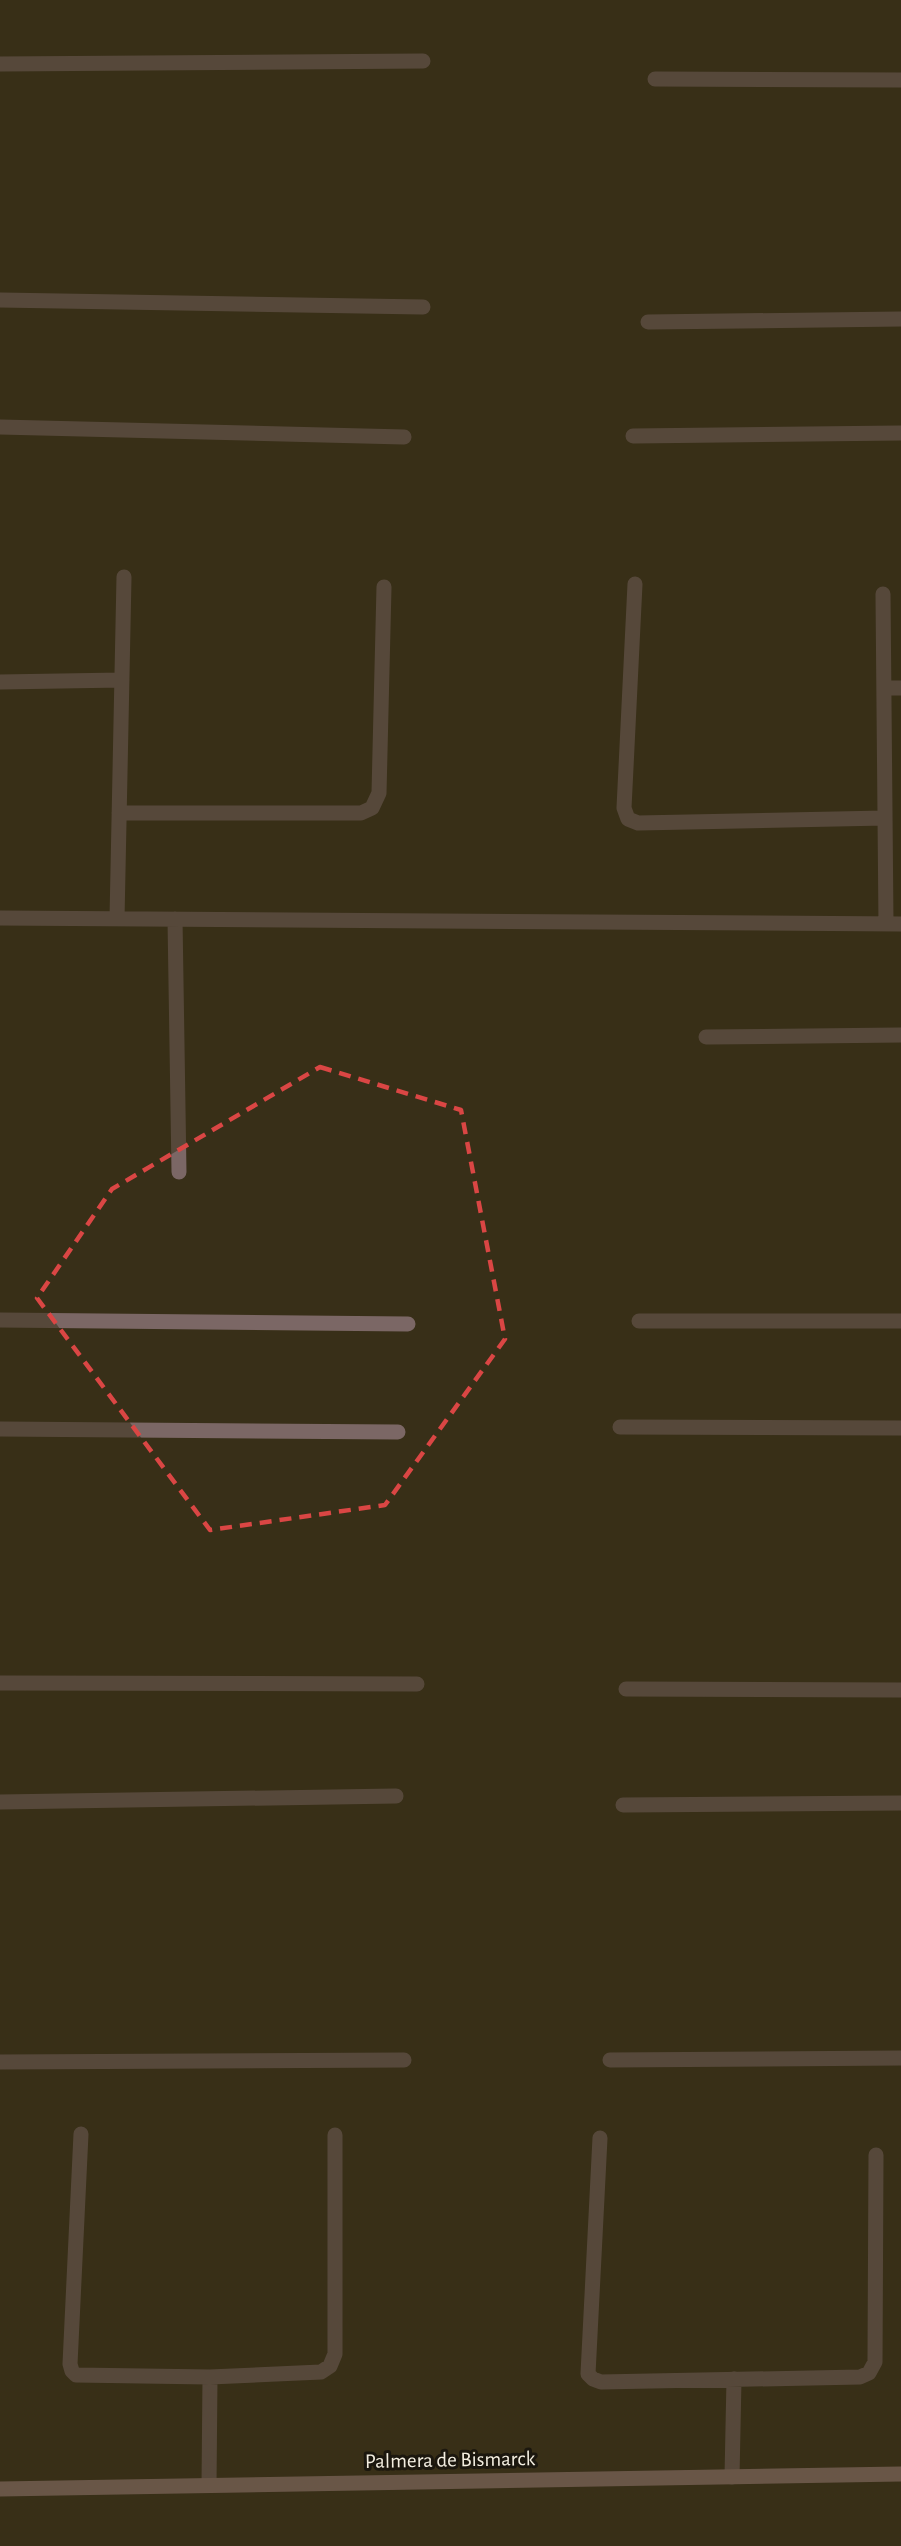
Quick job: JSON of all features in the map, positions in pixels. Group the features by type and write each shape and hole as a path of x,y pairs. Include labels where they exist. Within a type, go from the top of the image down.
{"street":[{"path":"0,64 423,61"},
{"path":"655,79 901,80"},
{"path":"0,300 423,307"},
{"path":"648,322 901,319"},
{"path":"0,427 405,437"},
{"path":"633,436 901,433"},
{"path":"117,919 124,577"},
{"path":"635,584 624,808 628,819 638,822 885,818"},
{"path":"119,813 361,813 372,808 379,793 384,587"},
{"path":"0,918 894,924 885,818 883,594"},
{"path":"0,682 122,680"},
{"path":"884,687 901,688"},
{"path":"175,919 179,1172"},
{"path":"706,1037 901,1035"},
{"path":"0,1320 408,1324"},
{"path":"639,1321 901,1321"},
{"path":"620,1427 901,1428"},
{"path":"0,1429 398,1432"},
{"path":"0,1683 417,1684"},
{"path":"626,1689 901,1690"},
{"path":"0,1802 396,1796"},
{"path":"623,1805 901,1803"},
{"path":"610,2060 901,2058"},
{"path":"0,2062 404,2060"},
{"path":"81,2134 70,2364 72,2371 76,2375 210,2377 321,2372 330,2366 335,2354 335,2135"},
{"path":"600,2138 588,2374 601,2382 860,2377 869,2373 876,2362 876,2155"},
{"path":"209,2485 210,2377"},
{"path":"732,2477 734,2379"},
{"name":"Palmera de Bismarck","path":"0,2489 901,2474"}],"highlighted area":[{"path":"320,1067 461,1110 505,1339 385,1505 210,1530 37,1298 112,1189"}]}
